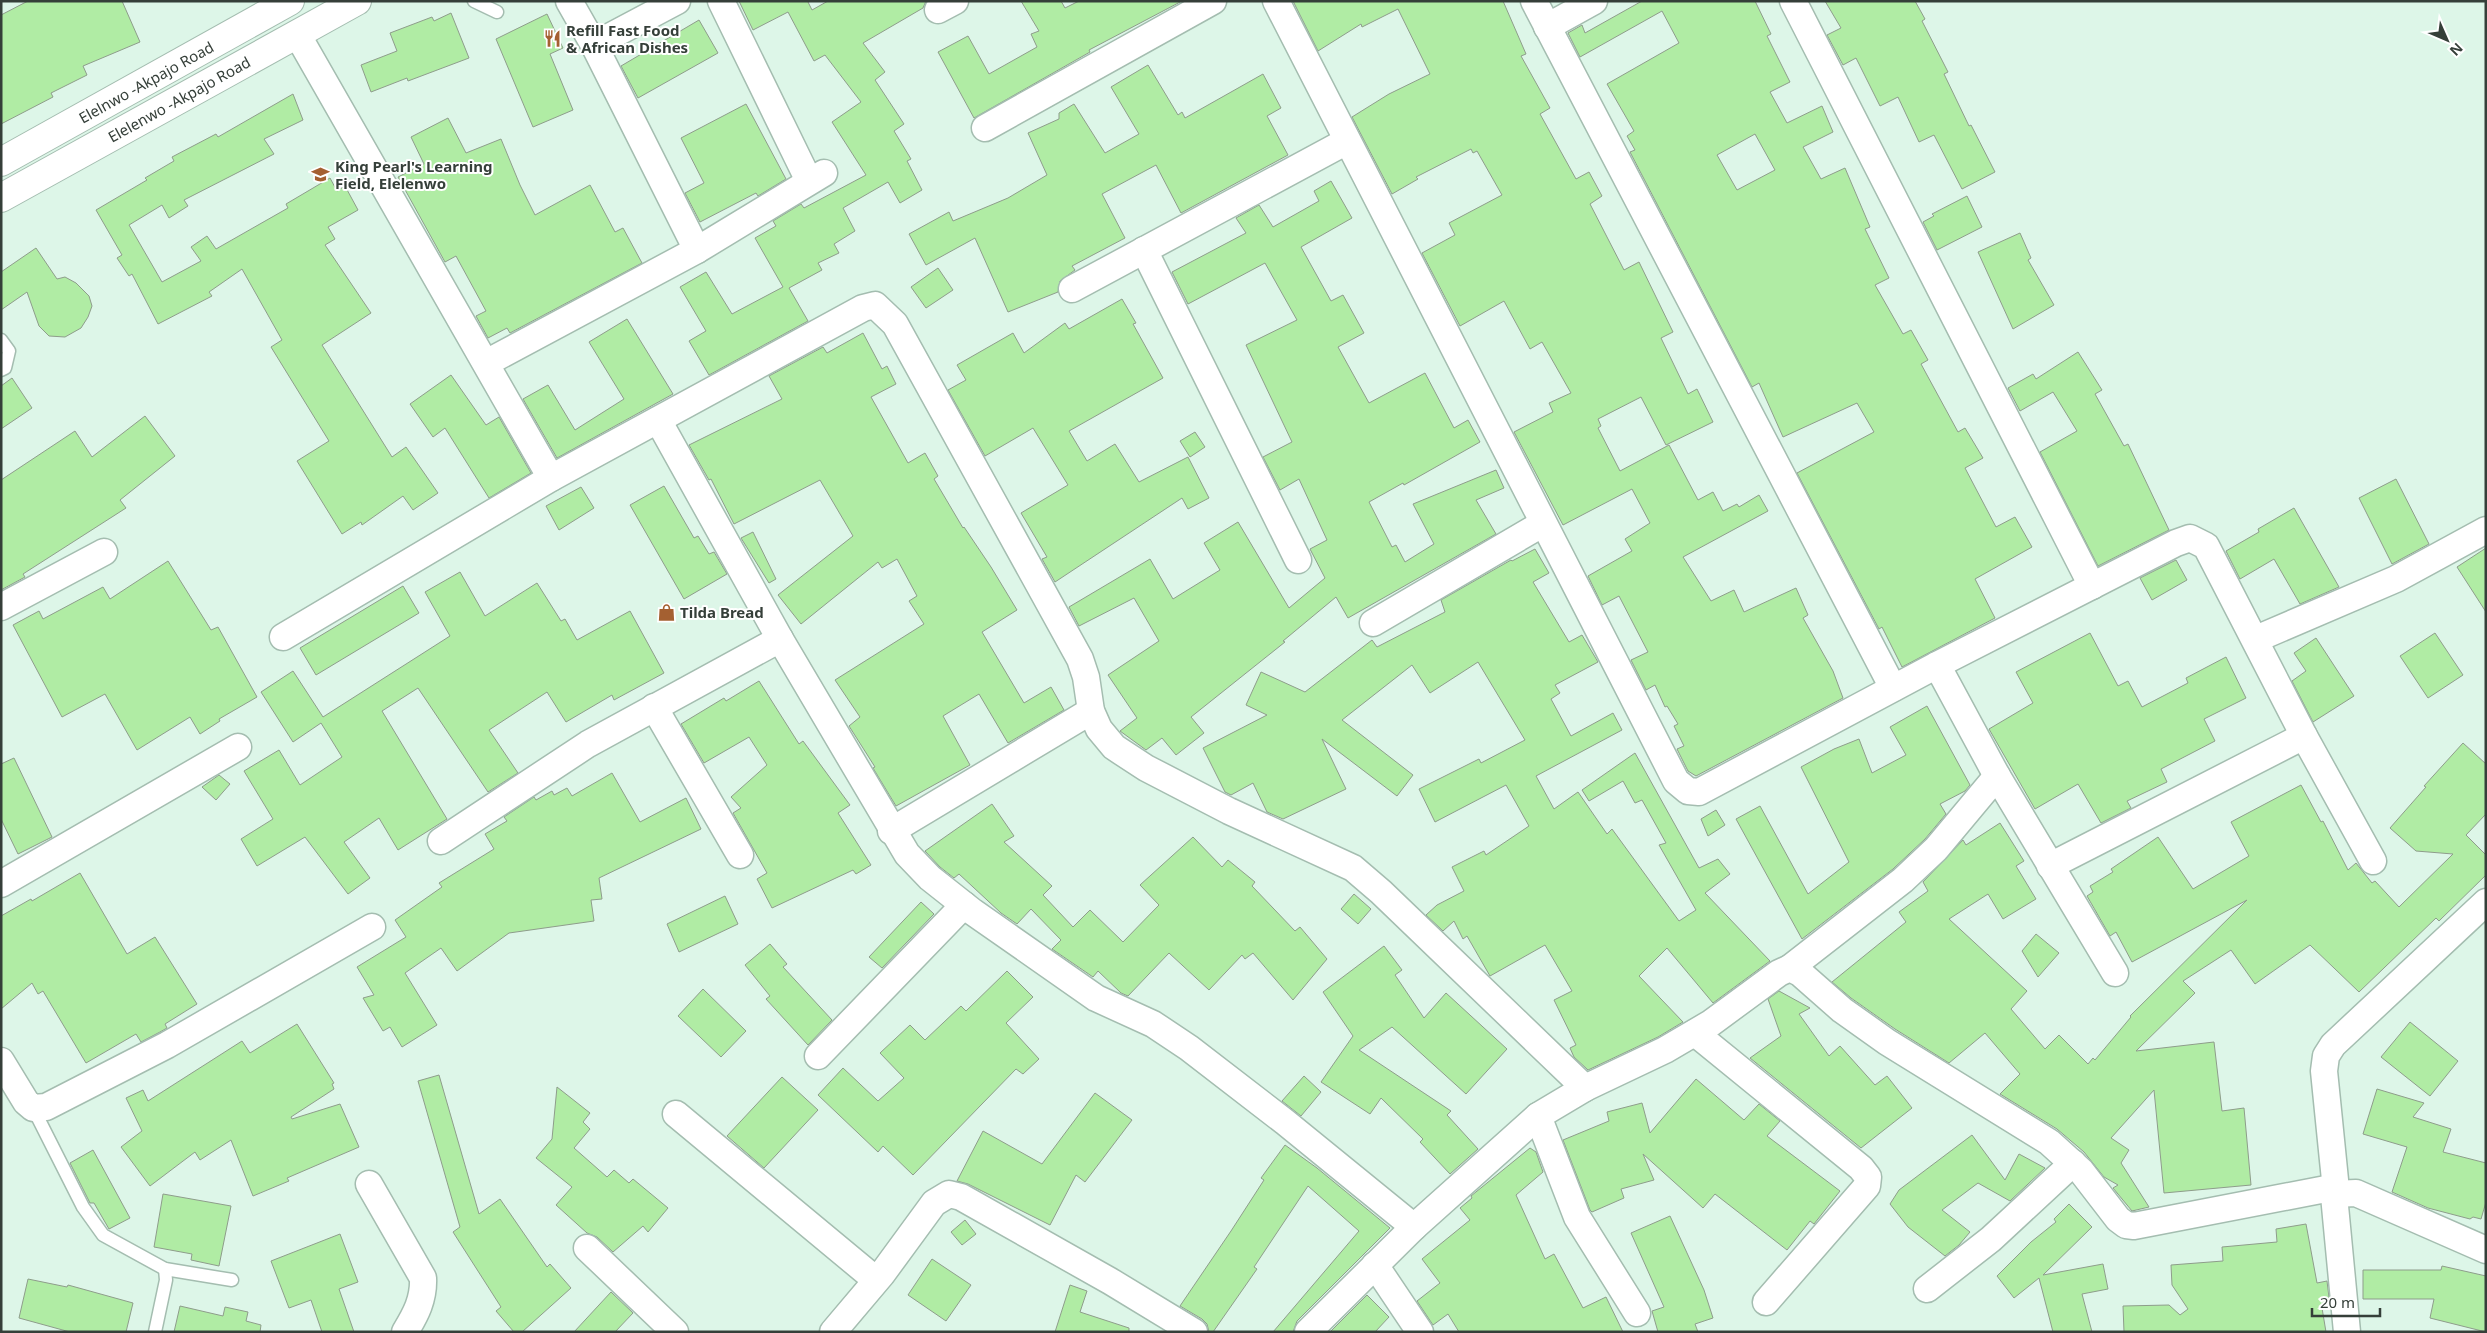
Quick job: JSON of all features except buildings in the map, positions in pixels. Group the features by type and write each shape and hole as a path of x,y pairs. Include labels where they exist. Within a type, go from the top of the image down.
{"main road":[{"name":"Elelnwo -Akpajo Road","path":"1,162 290,1"},
{"name":"Elelenwo -Akpajo Road","path":"1,198 357,1"}],"street":[{"path":"569,1 594,45 697,250"},
{"path":"594,45 677,1"},
{"path":"486,363 697,250 816,177 721,1"},
{"path":"985,128 1213,1"},
{"path":"1276,1 1542,524 1676,781 1688,791 1699,792 1937,665 2176,543 2190,538 2200,541 2206,546 2256,639 2304,736 2373,861"},
{"path":"1534,1 1893,688"},
{"path":"1547,26 1594,1"},
{"path":"1793,1 2092,586"},
{"path":"297,34 551,478"},
{"path":"1072,289 1347,141"},
{"path":"1144,250 1298,560"},
{"path":"283,637 551,478 863,308 875,306 895,324 1080,660 1086,676 1090,711 1105,740 1146,768 1357,871 1585,1088"},
{"path":"658,420 780,640 891,831 907,854 930,878 964,905 1096,998 1153,1024 1189,1048 1285,1122 1414,1227"},
{"path":"1373,623 1542,524"},
{"path":"2256,639 2396,580 2486,530"},
{"path":"1,607 104,552"},
{"path":"441,841 588,744 780,640"},
{"path":"1937,665 1997,776 2115,973"},
{"path":"654,707 740,855"},
{"path":"891,831 1090,711"},
{"path":"2050,866 2304,736"},
{"path":"1,884 238,747"},
{"path":"1308,1332 1414,1227 1538,1116 1585,1088 1665,1050 1695,1033 1779,973 1790,968 1903,880 1936,849 1997,776"},
{"path":"2347,1332 2333,1190 2335,1180 2324,1071 2326,1056 2333,1045 2486,902"},
{"path":"818,1056 964,905"},
{"path":"1,1061 26,1102 33,1108 46,1108 167,1045 372,927"},
{"path":"1790,968 1800,973 1842,1010 1887,1042 2049,1142 2073,1163 2099,1192 2118,1219 2126,1225 2134,1226 2307,1193 2333,1190 2356,1193 2486,1250"},
{"path":"1695,1033 1861,1168 1868,1177 1866,1186 1766,1302"},
{"path":"676,1114 876,1280"},
{"path":"1538,1116 1576,1217 1637,1313"},
{"path":"1927,1289 1991,1239 2073,1163"},
{"path":"369,1184 422,1278 423,1290 417,1312 405,1332"},
{"path":"833,1332 876,1280 934,1203 949,1194 956,1196 1110,1281 1194,1332"},
{"path":"587,1248 676,1332"},
{"path":"1375,1265 1420,1332"}],"lane":[{"path":"474,1 497,12"},
{"path":"1,340 9,351 5,368 1,370"},
{"path":"33,1108 82,1207 99,1230 118,1245 165,1269 232,1280"},
{"path":"155,1332 166,1280 165,1269"}],"place":[{"name":"Refill Fast Food & African Dishes","path":"552,39"},
{"name":"King Pearl's Learning Field, Elelenwo","path":"321,175"},
{"name":"Tilda Bread","path":"666,612"}]}
